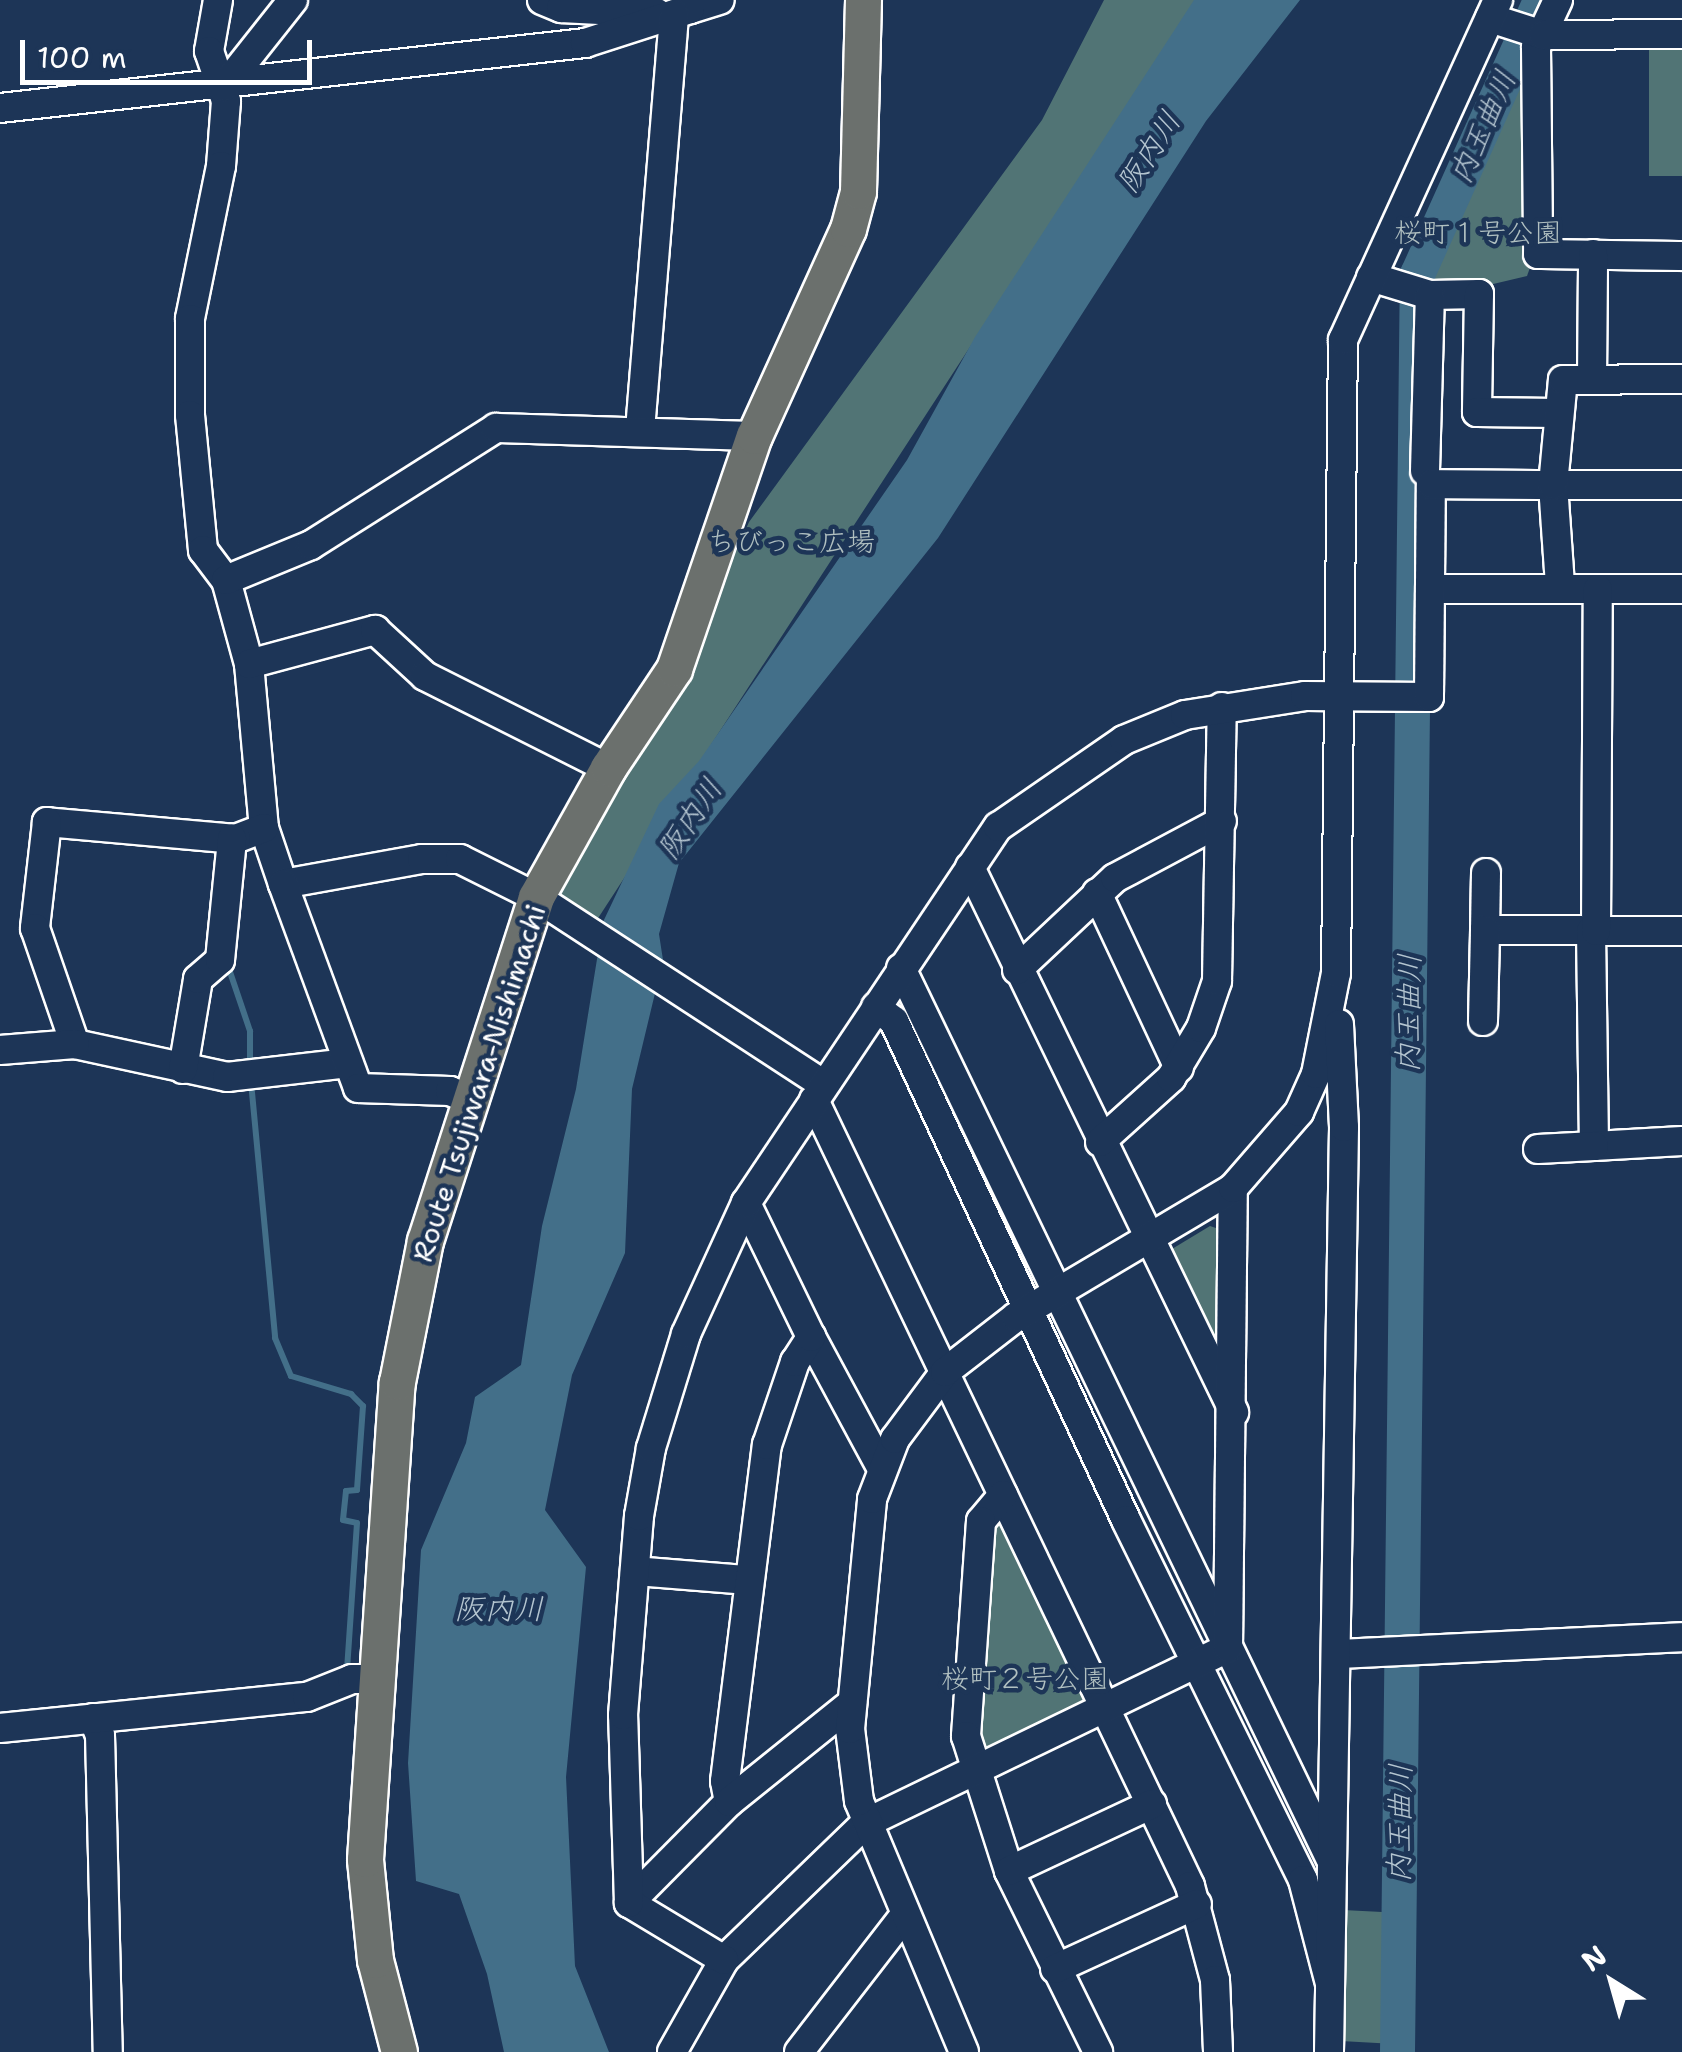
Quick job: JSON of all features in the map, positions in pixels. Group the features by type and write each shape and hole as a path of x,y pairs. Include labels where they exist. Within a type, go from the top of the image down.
{"main road":[{"name":"Route Tsujiwara-Nishimachi","path":"399,2052 375,1960 366,1860 398,1382 425,1240 469,1098 547,906 608,768 674,669 754,436 842,242 858,190 864,0"}],"street":[{"path":"183,1069 198,979 220,960 244,836 248,664 226,580 203,550 190,415 190,319 199,248 220,166 220,84 210,52 218,0"},
{"path":"220,84 293,0"},
{"path":"542,0 685,8"},
{"path":"0,108 585,43 720,0"},
{"path":"1328,2052 1338,1654 1344,1127 1336,972 1343,340 1371,277 1517,22 1558,0"},
{"path":"640,430 685,8"},
{"path":"1517,22 1682,34"},
{"path":"1517,22 1536,48 1533,124 1538,254 1682,256"},
{"path":"1592,380 1593,254"},
{"path":"1371,277 1421,292 1479,294 1477,412 1557,413"},
{"path":"1421,292 1425,471"},
{"path":"1560,585 1554,484 1557,413 1563,380 1682,379"},
{"path":"226,580 312,545 496,428 754,436"},
{"path":"629,1902 623,1714 645,1475 669,1388 702,1292 746,1203 998,827 1145,728 1222,707 1338,695 1413,696 1430,589 1431,484 1682,486"},
{"path":"1430,589 1541,592 1560,585 1682,589"},
{"path":"1594,1146 1598,589"},
{"path":"248,664 374,630 426,676 608,768"},
{"path":"1100,1142 1142,1109 1179,1068 1217,981 1222,707"},
{"path":"1017,970 1097,893 1134,865 1222,821"},
{"path":"75,1044 35,928 48,822 244,836 283,884 358,1088 450,1091 469,1098"},
{"path":"283,884 422,859 460,859 547,906 732,1025 819,1092 945,1372 1108,1706 1197,1904 1215,1980 1218,2052"},
{"path":"970,867 1148,1244 1235,1414"},
{"path":"1483,1021 1486,874"},
{"path":"1097,893 1179,1068"},
{"path":"1485,930 1682,930"},
{"path":"901,968 1333,1864"},
{"path":"964,2052 866,1823 852,1750 852,1704 868,1534 881,1468 945,1372 1028,1310 1148,1244 1233,1188 1299,1112 1327,1038 1336,972"},
{"path":"876,1006 894,1022 1303,1880 1330,1984"},
{"path":"0,1050 75,1044 183,1069 252,1074 348,1062"},
{"path":"1299,1112 1344,1127"},
{"path":"1538,1148 1682,1141"},
{"path":"1228,1648 1235,1414 1233,1188"},
{"path":"746,1203 881,1468"},
{"path":"729,1802 725,1780 766,1445 795,1362 811,1337"},
{"path":"1003,1495 981,1521 964,1718 975,1772 1008,1870 1098,2052"},
{"path":"635,1571 747,1580"},
{"path":"1338,1654 1682,1638"},
{"path":"672,2052 724,1960 866,1823 1228,1648"},
{"path":"0,1728 306,1697 352,1679 377,1678"},
{"path":"629,1902 729,1802 852,1704"},
{"path":"93,1718 100,1736 108,2052"},
{"path":"1008,1870 1152,1804"},
{"path":"629,1902 724,1960"},
{"path":"1055,1969 1197,1904"},
{"path":"798,2052 905,1915"}],"green space":[{"name":"ちびっこ広場","path":"1104,0 1196,0 591,929 554,895 702,627 749,522 1042,120"},
{"name":"桜町１号公園","path":"1511,41 1528,46 1532,262 1527,276 1489,285 1408,277 1403,268"},
{"path":"1649,42 1682,42 1682,176 1649,176"},
{"path":"1210,1226 1228,1232 1220,1355 1169,1265 1172,1249"},
{"name":"桜町２号公園","path":"1008,1522 1088,1705 987,1753 978,1749 990,1524"},
{"path":"1343,1910 1402,1913 1395,2044 1336,2041"}],"water":[{"name":"阪内川","path":"1194,0 1300,0 1206,121 938,538 679,863 659,934 663,960 632,1089 625,1253 572,1375 545,1510 586,1567 566,1777 575,1966 609,2052 504,2052 487,1974 459,1894 416,1881 408,1763 421,1550 466,1443 475,1397 521,1365 542,1226 576,1089 603,922 659,804 699,761 907,460 975,337"}],"waterway":[{"name":"内玉曲川","path":"1397,2052 1417,274 1540,0"},
{"path":"190,253 202,192"},
{"path":"228,966 250,1031 250,1069"},
{"path":"251,1082 275,1338 291,1376 351,1394 363,1406 357,1490 346,1491 343,1520 357,1523 347,1671"},
{"path":"160,1698 272,1688"}]}
